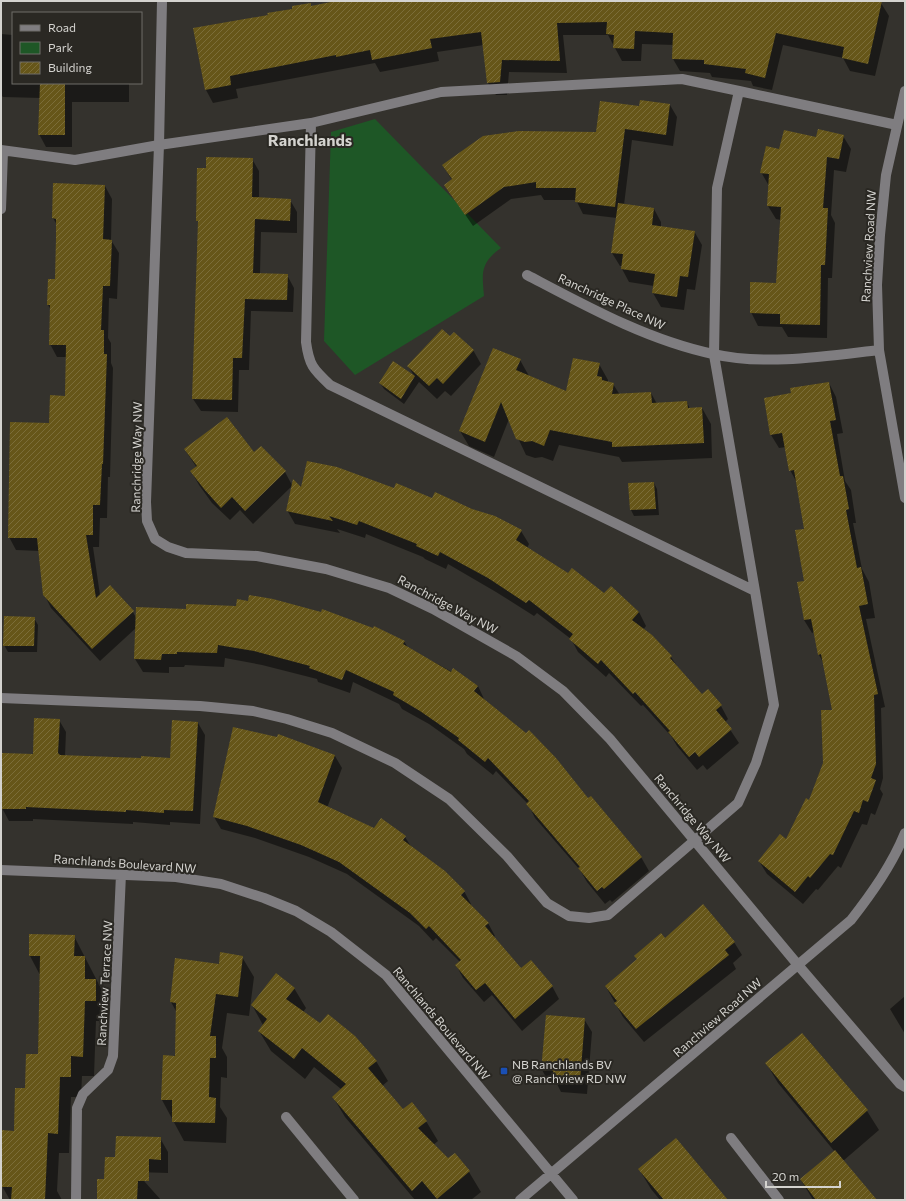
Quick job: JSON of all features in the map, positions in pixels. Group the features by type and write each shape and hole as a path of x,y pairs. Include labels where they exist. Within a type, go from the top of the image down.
{"street":[{"name":"Ranchridge Way NW","path":"162,1 159,145 146,502 147,521 155,539 168,547 186,553 257,556 326,569 390,588 433,609 516,656 563,691 610,739 798,965 900,1084 905,1087"},
{"path":"1,209 2,151 75,160 159,145 311,123 441,92 682,79 897,125"},
{"path":"1,698 207,706 253,711 287,719 332,733 395,763 449,799 507,856 547,903 569,916 589,918 608,915 694,839 738,803 756,763 774,705 714,355 717,188 739,91"},
{"name":"Ranchview Road NW","path":"905,91 886,175 877,285 879,350 905,498"},
{"path":"311,123 306,342 309,360 317,373 330,385 755,591"},
{"name":"Ranchridge Place NW","path":"527,275 571,298 654,337 714,355 760,359 808,357 879,350"},
{"name":"Ranchview Road NW","path":"520,1200 851,920 870,896 887,870 905,833"},
{"name":"Ranchlands Boulevard NW","path":"1,870 176,877 221,884 264,898 296,911 331,932 386,975 573,1200"},
{"name":"Ranchview Terrace NW","path":"76,1200 77,1108 83,1094 108,1070 113,1056 121,874"},
{"path":"286,1117 354,1200"},
{"path":"731,1138 779,1200"}],"green space":[{"path":"375,119 501,248 489,259 484,269 484,296 355,375 324,341 331,132"}],"building":[{"path":"336,1 882,1 868,64 842,58 844,47 776,33 765,78 745,73 746,69 704,64 704,60 672,59 673,33 635,31 634,49 613,48 614,35 606,34 607,22 557,23 560,61 502,60 500,82 487,83 481,32 430,39 432,48 372,60 370,50 336,57 336,55 230,76 231,85 205,90 193,28 268,15 267,13 292,9 292,6 311,3 311,6"},
{"path":"40,84 65,84 65,135 38,135"},
{"path":"640,100 670,104 666,135 625,129 615,207 575,202 576,188 536,188 536,182 504,187 465,215 444,185 452,179 442,165 483,136 519,131 596,132 600,101 639,106"},
{"path":"818,129 844,135 839,159 827,157 823,208 828,208 825,265 821,265 820,325 780,324 780,314 750,313 750,282 776,283 781,207 767,206 769,174 760,173 766,146 779,149 784,130 816,137"},
{"path":"206,157 253,158 252,197 291,199 290,221 255,219 253,273 288,274 287,300 245,299 242,358 233,358 232,400 192,399 198,221 196,221 197,168 206,168"},
{"path":"53,183 105,185 103,239 112,240 110,286 103,286 101,330 104,330 104,354 107,354 100,505 93,505 93,535 86,535 96,598 110,585 134,611 92,649 43,595 37,538 8,538 10,422 49,423 50,395 65,396 66,345 49,345 50,305 47,305 48,279 55,279 56,219 52,218"},
{"path":"618,203 654,208 652,225 695,231 688,277 680,276 677,297 652,293 655,274 621,269 623,254 611,253"},
{"path":"442,329 450,336 454,332 474,350 443,384 437,378 429,386 407,366"},
{"path":"493,348 521,359 516,370 566,391 573,358 600,363 597,376 602,377 602,380 614,383 612,394 651,392 652,403 687,401 688,408 702,407 704,443 612,447 612,442 550,430 544,446 532,441 525,442 516,439 501,402 485,442 459,431"},
{"path":"393,361 415,376 401,399 379,383"},
{"path":"829,382 836,420 830,421 840,476 843,476 849,509 846,510 857,568 861,567 868,604 859,606 878,694 874,695 876,764 871,778 876,780 868,802 863,800 859,813 854,811 833,855 830,854 810,878 808,876 795,892 758,861 780,834 786,839 806,798 809,800 823,763 821,710 832,710 821,654 818,655 811,619 804,620 797,582 804,581 795,530 804,529 794,470 789,471 782,433 770,435 764,398 791,393 790,388"},
{"path":"227,417 254,452 261,446 286,471 245,511 232,497 221,508 190,471 197,466 184,449"},
{"path":"307,461 337,467 394,488 396,483 432,498 435,492 472,509 495,516 522,530 516,540 568,573 572,568 604,593 611,586 639,612 632,620 652,635 672,656 670,658 702,694 708,689 722,705 716,710 732,729 699,757 695,752 689,757 668,732 670,731 635,692 633,694 601,660 598,664 569,639 573,634 529,600 526,603 488,578 440,552 438,556 416,546 417,544 359,521 357,525 329,516 333,521 286,511 293,479 301,487"},
{"path":"654,482 656,509 630,510 628,483"},
{"path":"249,595 273,599 321,612 322,609 373,628 374,626 405,641 403,644 451,672 453,668 478,686 474,691 526,733 529,730 556,758 588,798 591,796 642,857 604,889 602,887 597,891 578,868 580,867 526,804 529,801 488,758 485,762 458,740 459,738 420,711 393,695 394,692 346,670 342,680 309,668 310,666 254,651 218,645 217,653 177,652 177,654 162,654 161,660 134,659 136,607 186,609 186,604 236,606 237,599 248,601"},
{"path":"4,616 35,617 34,646 3,646"},
{"path":"34,718 60,719 58,753 60,755 141,758 141,756 170,758 172,720 198,722 193,811 164,810 164,813 126,810 126,812 26,807 26,809 1,809 2,753 33,754"},
{"path":"233,727 277,737 278,734 335,755 318,802 374,828 381,818 406,836 403,840 445,871 465,891 461,895 489,923 485,926 521,968 531,960 553,986 515,1019 485,983 476,990 455,965 461,960 429,926 426,929 410,913 339,862 301,845 247,826 213,817"},
{"path":"703,904 735,942 725,950 729,955 636,1029 614,1003 617,1001 605,986 637,959 634,956 661,933 665,938"},
{"path":"29,934 75,935 74,956 85,956 85,979 96,979 96,1001 85,1001 83,1057 71,1056 71,1077 60,1077 58,1134 48,1133 45,1200 11,1200 12,1187 1,1187 2,1130 14,1131 15,1088 25,1088 26,1054 38,1054 40,956 29,956"},
{"path":"220,952 243,956 238,997 216,994 210,1036 216,1036 216,1058 210,1058 209,1097 216,1098 215,1123 172,1122 172,1100 161,1100 163,1055 175,1056 176,1003 170,1002 175,958 219,964"},
{"path":"276,973 295,988 286,999 320,1023 328,1014 355,1036 377,1061 368,1068 403,1109 412,1102 427,1121 418,1128 448,1158 455,1153 470,1171 437,1199 422,1181 412,1191 332,1097 346,1084 302,1048 294,1059 258,1031 267,1019 251,1005"},
{"path":"546,1015 585,1018 580,1081 553,1079 553,1071 541,1071"},
{"path":"802,1033 868,1110 831,1143 765,1063"},
{"path":"116,1136 161,1137 161,1160 149,1159 149,1181 138,1181 137,1200 97,1200 97,1179 104,1179 105,1157 115,1157"},
{"path":"676,1138 728,1200 664,1200 638,1169"},
{"path":"835,1150 877,1200 816,1200 800,1179"}],"place":[{"name":"NB Ranchlands BV @ Ranchview RD NW","path":"504,1071"}],"district":[{"name":"Ranchlands","path":"310,139"}]}
